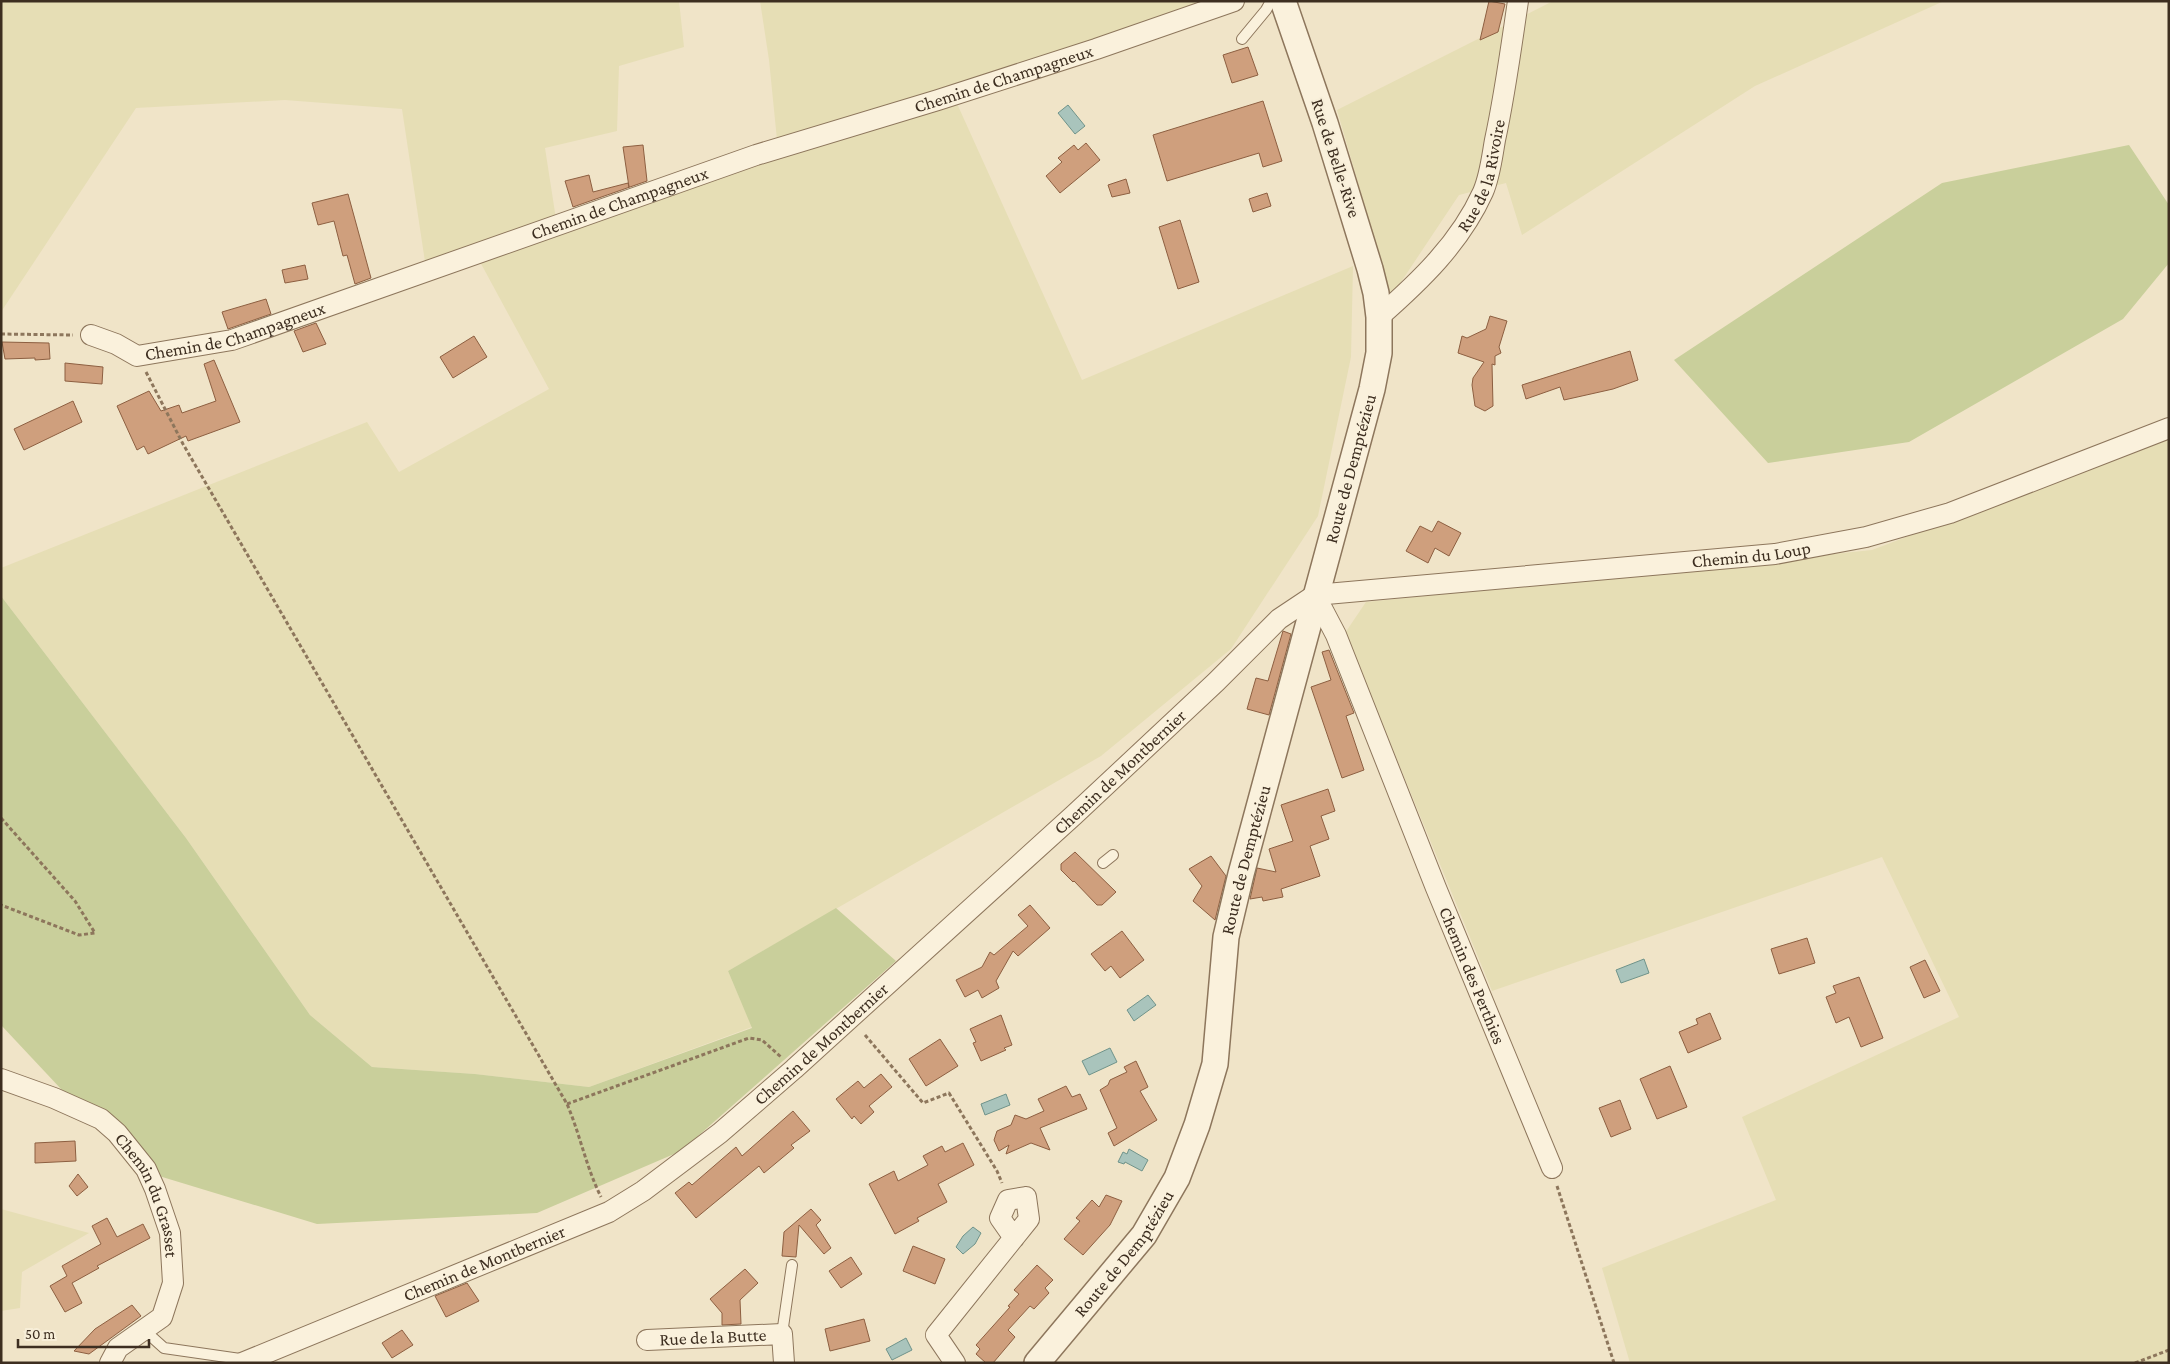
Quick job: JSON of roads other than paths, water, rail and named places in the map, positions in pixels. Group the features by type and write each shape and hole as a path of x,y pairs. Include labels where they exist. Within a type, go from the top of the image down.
{"street":[{"name":"Chemin de Champagneux","path":"91,335 116,344 137,356 232,340 756,155 938,100 1096,49 1234,1"},
{"name":"Rue de Belle-Rive","path":"1283,1 1356,220 1376,293 1379,317"},
{"name":"Rue de la Rivoire","path":"1379,317 1414,287 1436,263 1473,210 1483,191 1489,173 1502,105 1518,1"},
{"name":"Route de Demptézieu","path":"1037,1363 1144,1235 1177,1178 1197,1125 1215,1064 1226,936 1315,595 1372,390 1379,353 1379,317"},
{"name":"Chemin du Loup","path":"1315,595 1775,554 1866,537 1958,510 2169,428"},
{"name":"Chemin de Montbernier","path":"245,1362 609,1212 643,1190 720,1133 794,1069 1074,815 1223,676 1279,619 1315,595"},
{"name":"Chemin des Perthies","path":"1315,595 1336,635 1436,888 1552,1168"},
{"name":"Chemin du Grasset","path":"1,1079 54,1098 101,1119 116,1133 146,1169 155,1189 170,1233 173,1283 162,1318 118,1348 110,1363"},
{"path":"954,1363 936,1335 1029,1219 1026,1197 1008,1200"},
{"name":"Rue de la Butte","path":"647,1340 782,1334 784,1363"}],"lane":[{"path":"1242,39 1271,1"},
{"path":"1104,863 1113,854"},
{"path":"782,1334 792,1265"},
{"path":"144,1330 164,1348 245,1362"}],"water":[{"path":"1068,105 1085,126 1075,134 1058,113"},
{"path":"1644,959 1649,973 1621,983 1616,970"},
{"path":"1148,995 1156,1005 1134,1021 1127,1010"},
{"path":"1110,1048 1117,1062 1089,1075 1082,1061"},
{"path":"1006,1094 1010,1105 985,1115 981,1104"},
{"path":"1129,1149 1148,1160 1142,1171 1125,1162 1124,1164 1118,1162 1123,1152 1127,1154"},
{"path":"973,1227 981,1233 975,1244 963,1254 956,1247 963,1236"},
{"path":"906,1338 912,1350 892,1360 886,1349"}]}
